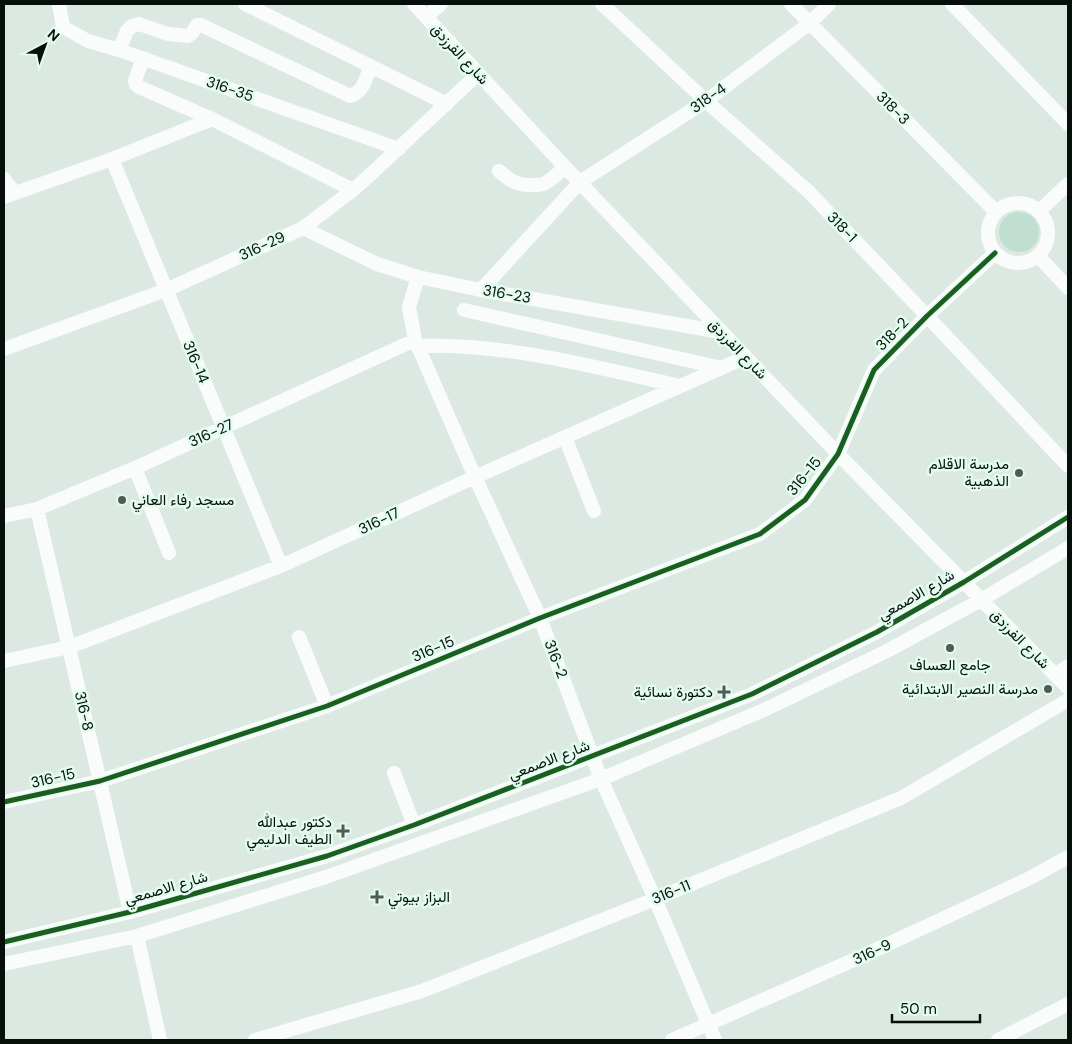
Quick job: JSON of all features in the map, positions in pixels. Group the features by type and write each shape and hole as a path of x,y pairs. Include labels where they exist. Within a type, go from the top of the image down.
{"street":[{"name":"316-35","path":"59,4 63,27 88,41 143,58 399,148"},
{"path":"245,4 447,104"},
{"name":"شارع الفرزدق","path":"414,4 721,332 1068,688"},
{"path":"426,17 441,4"},
{"name":"318-1","path":"602,4 706,101 809,192 1068,466"},
{"name":"318-3","path":"791,4 996,212"},
{"name":"318-4","path":"481,290 580,182 706,101 810,23 829,4"},
{"path":"952,4 1068,124"},
{"path":"119,50 127,31 132,26 139,24 168,34 188,36 197,25 201,25 350,96 361,90 370,66"},
{"path":"143,58 136,81 139,87 212,119 353,190"},
{"name":"316-29","path":"4,349 166,290 303,228 353,190 478,74"},
{"path":"4,179 10,195 112,159 212,119"},
{"name":"316-14","path":"112,159 281,566"},
{"path":"500,171 510,181 519,184 542,184 565,167"},
{"path":"1039,212 1068,184"},
{"path":"1022,203 1031,206 1039,212 1045,219 1048,239 1038,256 1021,264 1011,263 995,253 990,245 988,227 996,212 1004,206 1022,203"},
{"name":"316-23","path":"303,228 377,264 418,277 481,290 721,332"},
{"name":"318-2","path":"838,454 874,370 927,316 995,253"},
{"path":"1038,256 1068,288"},
{"name":"316-2","path":"418,277 409,307 417,343 540,618 601,779 715,1040"},
{"path":"464,310 722,368"},
{"path":"417,343 518,352 580,363 680,386"},
{"name":"316-27","path":"4,516 37,510 417,343"},
{"name":"316-17","path":"4,661 69,646 281,566 475,476 746,357"},
{"path":"565,437 594,511"},
{"name":"316-15","path":"4,802 100,781 327,706 540,618 760,534 805,500 838,454"},
{"path":"134,468 169,553"},
{"name":"316-8","path":"37,510 130,912"},
{"name":"شارع الاصمعي","path":"4,942 130,912 327,856 414,825 752,694 877,632 964,582 1068,516"},
{"path":"4,964 137,936 326,877 601,779 764,710 885,652 981,600 1068,548"},
{"path":"299,637 327,706"},
{"path":"1055,675 1068,666"},
{"name":"316-11","path":"255,1040 422,991 655,899 901,798 1068,700"},
{"path":"394,773 414,825"},
{"name":"316-9","path":"672,1040 858,958 1010,888 1068,857"},
{"path":"137,936 160,1040"},
{"path":"998,1040 1068,1004"}],"green space":[{"path":"1015,212 1023,212 1030,215 1036,221 1039,232 1036,243 1030,249 1023,252 1015,252 1008,249 1002,243 999,236 999,228 1002,221 1008,215"}],"cycle path":[{"path":"4,802 100,781 327,706 540,618 760,534 805,500 838,454 874,370 927,316 995,253"},
{"path":"4,942 130,912 327,856 414,825 752,694 877,632 964,582 1068,517"}],"place":[{"name":"مدرسة الاقلام الذهبية","path":"1019,473"},
{"name":"مسجد رفاء العاني","path":"122,500"},
{"name":"جامع العساف","path":"950,648"},
{"name":"مدرسة النصير الابتدائية","path":"1048,689"},
{"name":"دكتورة نسائية","path":"724,692"},
{"name":"دكتور عبدالله الطيف الدليمي","path":"343,831"},
{"name":"البزاز بيوتي","path":"377,897"}]}
